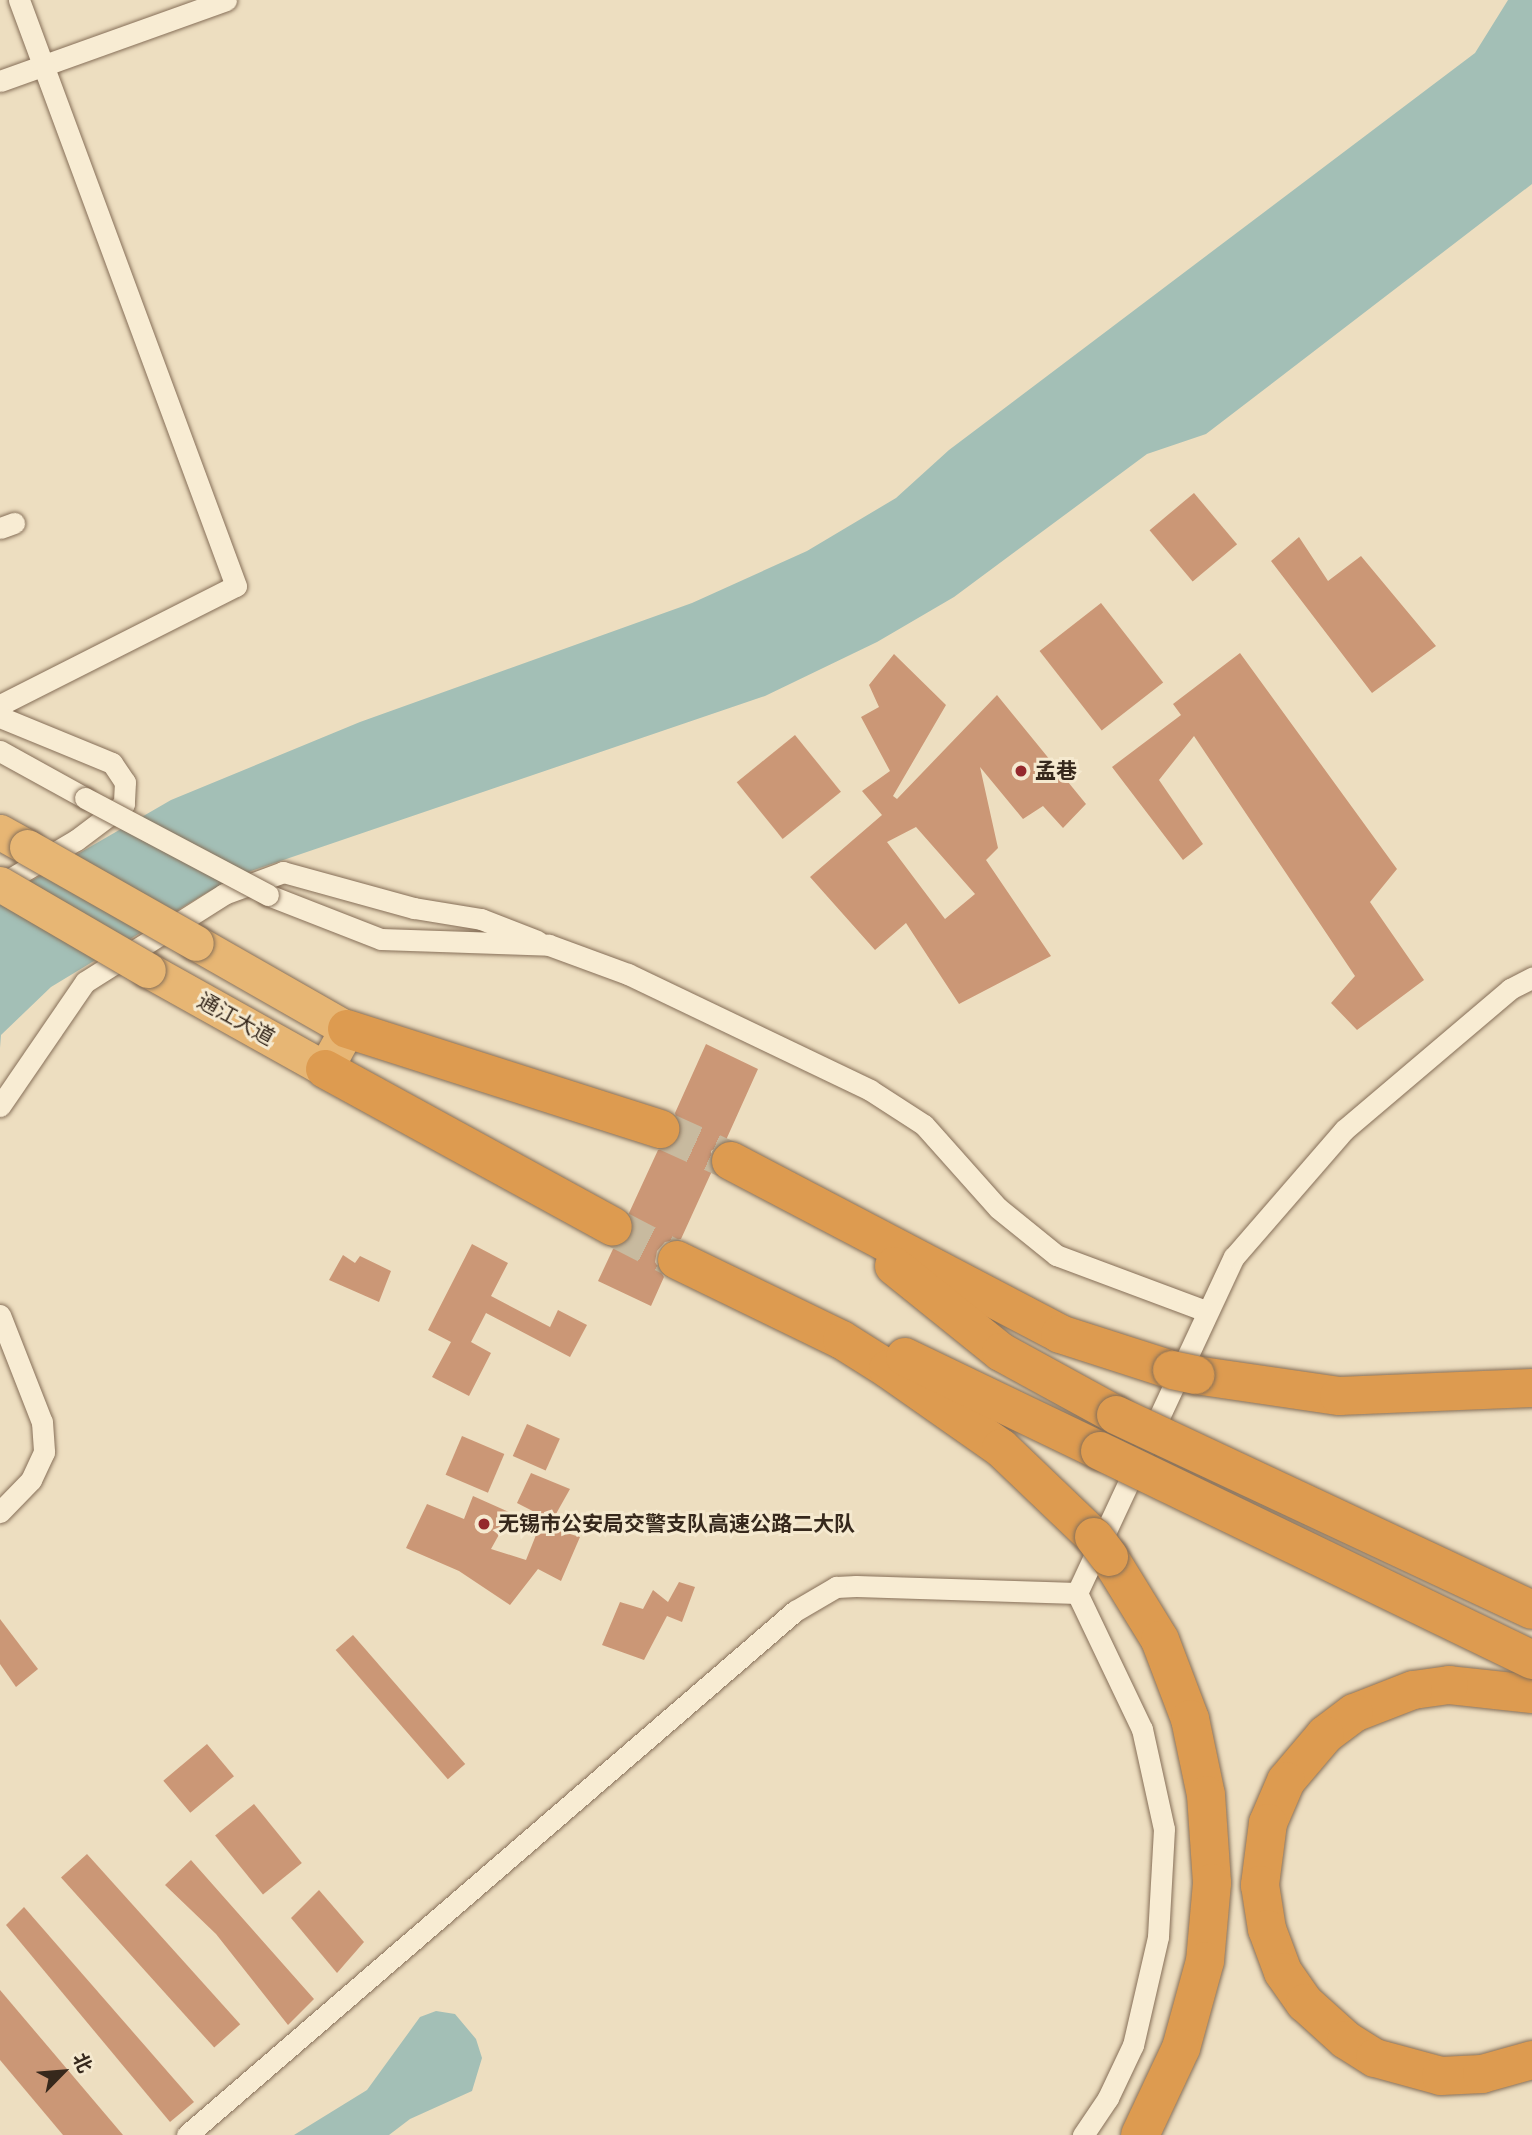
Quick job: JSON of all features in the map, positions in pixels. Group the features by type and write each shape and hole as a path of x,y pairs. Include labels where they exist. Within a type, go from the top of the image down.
{"highway":[{"path":"13,840 347,1029 660,1129"},
{"name":"通江大道","path":"0,884 325,1069"},
{"path":"347,1029 325,1069 613,1227"},
{"path":"731,1161 813,1201 1060,1334 1183,1372 1339,1396 1532,1388"},
{"path":"813,1201 1001,1352 1116,1415 1532,1610"},
{"path":"677,1260 842,1340 1001,1448 1102,1547 1160,1640 1191,1719 1206,1795 1212,1883 1205,1961 1181,2048 1140,2135"},
{"path":"842,1340 895,1352 1532,1660"},
{"path":"1532,1694 1449,1685 1380,1700 1325,1735 1286,1781 1274,1806 1261,1853 1260,1885 1279,1961 1305,2003 1346,2040 1408,2070 1482,2074 1532,2060"}],"street":[{"path":"0,705 236,586 19,0"},
{"path":"0,81 226,0"},
{"path":"0,717 112,764 125,782 124,804 75,841 0,884"},
{"path":"0,751 268,895 381,939 549,945"},
{"path":"0,1106 85,982 224,894 283,872 414,908 481,919 628,974 870,1090 924,1125 998,1208 1056,1255 1206,1311"},
{"path":"1077,1593 1206,1311 1234,1257 1344,1130 1510,989 1532,978"},
{"path":"0,1315 42,1422 44,1452 32,1480 0,1512"},
{"path":"187,2135 817,1597 836,1587 856,1586 1077,1593"},
{"path":"1077,1593 1142,1729 1164,1829 1150,1987 1133,2045 1108,2098 1083,2135"}],"water":[{"path":"1508,0 1532,0 1532,184 1206,434 1147,454 954,597 877,642 765,696 251,871 206,893 51,987 1,1035 0,1048 0,899 171,800 360,722 692,603 807,551 896,498 949,450 1475,53"},
{"path":"436,2011 455,2014 476,2039 482,2058 472,2091 410,2119 389,2135 294,2135 367,2090 420,2017"}],"building":[{"path":"1194,493 1237,544 1193,582 1150,530"},
{"path":"1299,537 1328,581 1361,556 1436,646 1372,693 1271,561"},
{"path":"1101,603 1163,683 1102,731 1040,651"},
{"path":"1240,653 1397,869 1370,902 1424,980 1357,1030 1331,1003 1355,976 1194,736 1159,780 1203,844 1183,860 1112,767 1181,715 1173,704"},
{"path":"894,654 946,705 893,796 897,799 997,695 1086,804 1063,828 1043,806 1023,819 980,767 998,848 986,860 1051,956 959,1004 906,923 875,950 810,877 882,815 862,791 890,771 861,717 879,707 869,685","holes":["916,827 975,894 945,919 887,842"]},
{"path":"795,735 841,792 783,839 737,782"},
{"path":"706,1044 758,1069 726,1140 711,1151 712,1171 681,1239 665,1242 657,1251 655,1262 664,1277 651,1306 598,1281 613,1249 632,1237 629,1213 658,1150 674,1146 681,1136 675,1113"},
{"path":"472,1244 508,1263 491,1296 550,1327 558,1310 587,1325 570,1357 486,1313 471,1342 491,1353 469,1396 432,1377 451,1342 428,1330"},
{"path":"343,1255 355,1263 360,1256 391,1271 379,1302 329,1280"},
{"path":"527,1424 560,1439 546,1471 513,1456"},
{"path":"462,1436 504,1454 488,1493 446,1475"},
{"path":"531,1473 570,1489 552,1521 517,1503"},
{"path":"473,1496 511,1513 491,1549 526,1560 540,1525 580,1537 561,1581 538,1569 510,1605 459,1571 406,1548 427,1504 464,1519"},
{"path":"679,1582 695,1587 682,1622 667,1616 644,1660 602,1645 620,1602 643,1609 653,1590 668,1602"},
{"path":"0,1619 38,1669 16,1687 0,1664"},
{"path":"353,1635 465,1764 448,1779 336,1650"},
{"path":"207,1744 234,1776 190,1813 163,1781"},
{"path":"254,1804 302,1863 263,1895 215,1835"},
{"path":"87,1854 240,2024 214,2048 61,1877"},
{"path":"191,1860 314,1999 288,2025 216,1934 165,1885"},
{"path":"319,1890 364,1942 337,1973 291,1918"},
{"path":"24,1907 194,2102 170,2122 6,1925"},
{"path":"0,1990 123,2135 63,2135 0,2060"}],"tunnel":[{"path":"660,1129 731,1161"},
{"path":"613,1227 677,1260"}],"place":[{"name":"孟巷","path":"1021,771"},
{"name":"无锡市公安局交警支队高速公路二大队","path":"484,1524"}]}
